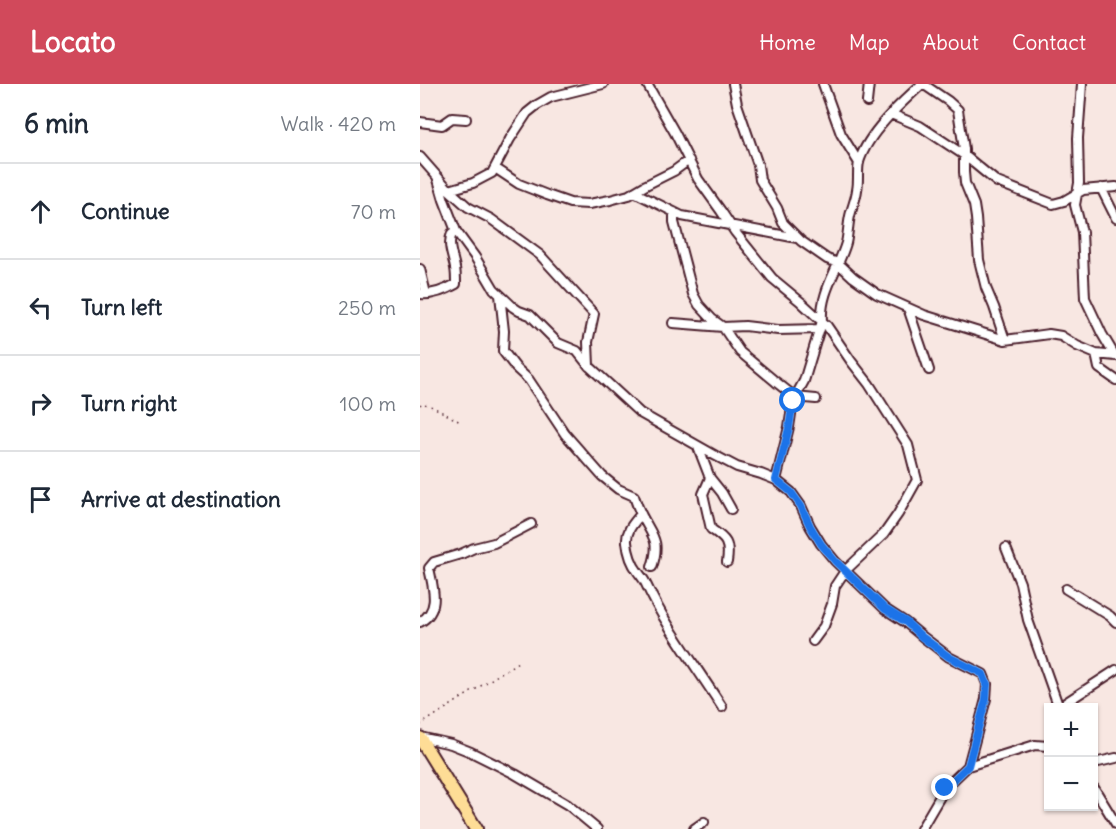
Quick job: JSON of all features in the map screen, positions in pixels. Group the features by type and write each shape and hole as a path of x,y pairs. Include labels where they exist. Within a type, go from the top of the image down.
{"main road":[{"path":"420,738 476,829"}],"street":[{"path":"449,190 479,181 492,173 527,113 551,97 603,84"},
{"path":"647,84 698,179 730,225 772,278 801,302 821,325"},
{"path":"732,84 758,165 760,180 783,223 797,238 827,259 838,263 853,277 878,294 908,308 1005,340 1049,334 1061,336 1096,354 1116,356"},
{"path":"824,84 841,134 859,163"},
{"path":"867,102 869,84"},
{"path":"776,480 795,397 804,381 821,325 825,292 846,243 850,215 858,188 859,163 870,141 891,114 922,84 958,110 965,183 974,205 979,260 986,288 1005,340"},
{"path":"1082,84 1078,138 1079,183 1075,205 1082,232 1085,298 1102,334 1116,356"},
{"path":"891,114 920,126 964,155 997,182 1053,204 1064,201 1083,190 1116,187"},
{"path":"420,122 442,125 452,118 466,119"},
{"path":"420,157 449,190 468,207 491,219 540,255 594,314 588,342 589,366"},
{"path":"495,168 519,184 570,203 589,204 629,195 674,171 689,160"},
{"path":"437,176 456,231 494,289 519,311 530,315 558,343 577,351 589,366 640,413 737,467 776,480 791,492 821,544 835,561 885,609 906,622 949,657 983,674 987,684 986,699 968,766"},
{"path":"1101,188 1116,218"},
{"path":"634,192 689,218 797,238"},
{"path":"674,212 674,222 693,294 699,305 723,327 740,352 776,382 795,397 816,399"},
{"path":"420,269 423,294 431,295 456,284 456,271 449,240 452,233 456,231"},
{"path":"501,295 503,351 529,380 565,435 602,476 618,489 634,496 641,514 654,535 656,548 652,567"},
{"path":"908,308 929,370"},
{"path":"673,323 778,330 827,326 869,384 908,445 917,480 884,534 845,571 835,586 832,604 824,626 813,641"},
{"path":"1096,354 1099,368 1116,380"},
{"path":"697,446 710,478 731,509"},
{"path":"710,478 703,494 705,505 711,529 727,543 729,551 727,562"},
{"path":"641,514 628,530 627,542 632,560 675,636 722,707"},
{"path":"420,622 426,619 433,608 435,599 429,568 434,562 494,543 531,524"},
{"path":"1006,548 1020,583 1028,620 1058,703"},
{"path":"1066,589 1116,622"},
{"path":"1065,703 1116,670"},
{"path":"420,738 451,744 515,774 568,805 597,829"},
{"path":"921,829 945,788 968,766 1035,745 1044,746"},
{"path":"1098,762 1116,758"},
{"path":"1098,795 1116,824"},
{"path":"694,829 704,822"}],"path":[{"path":"420,405 422,403 433,407 462,423"},
{"path":"420,725 518,662"}],"route":[{"path":"793,401 776,480 791,492 821,544 835,561 885,609 906,622 949,657 983,674 987,684 986,699 968,766 945,788"}]}
